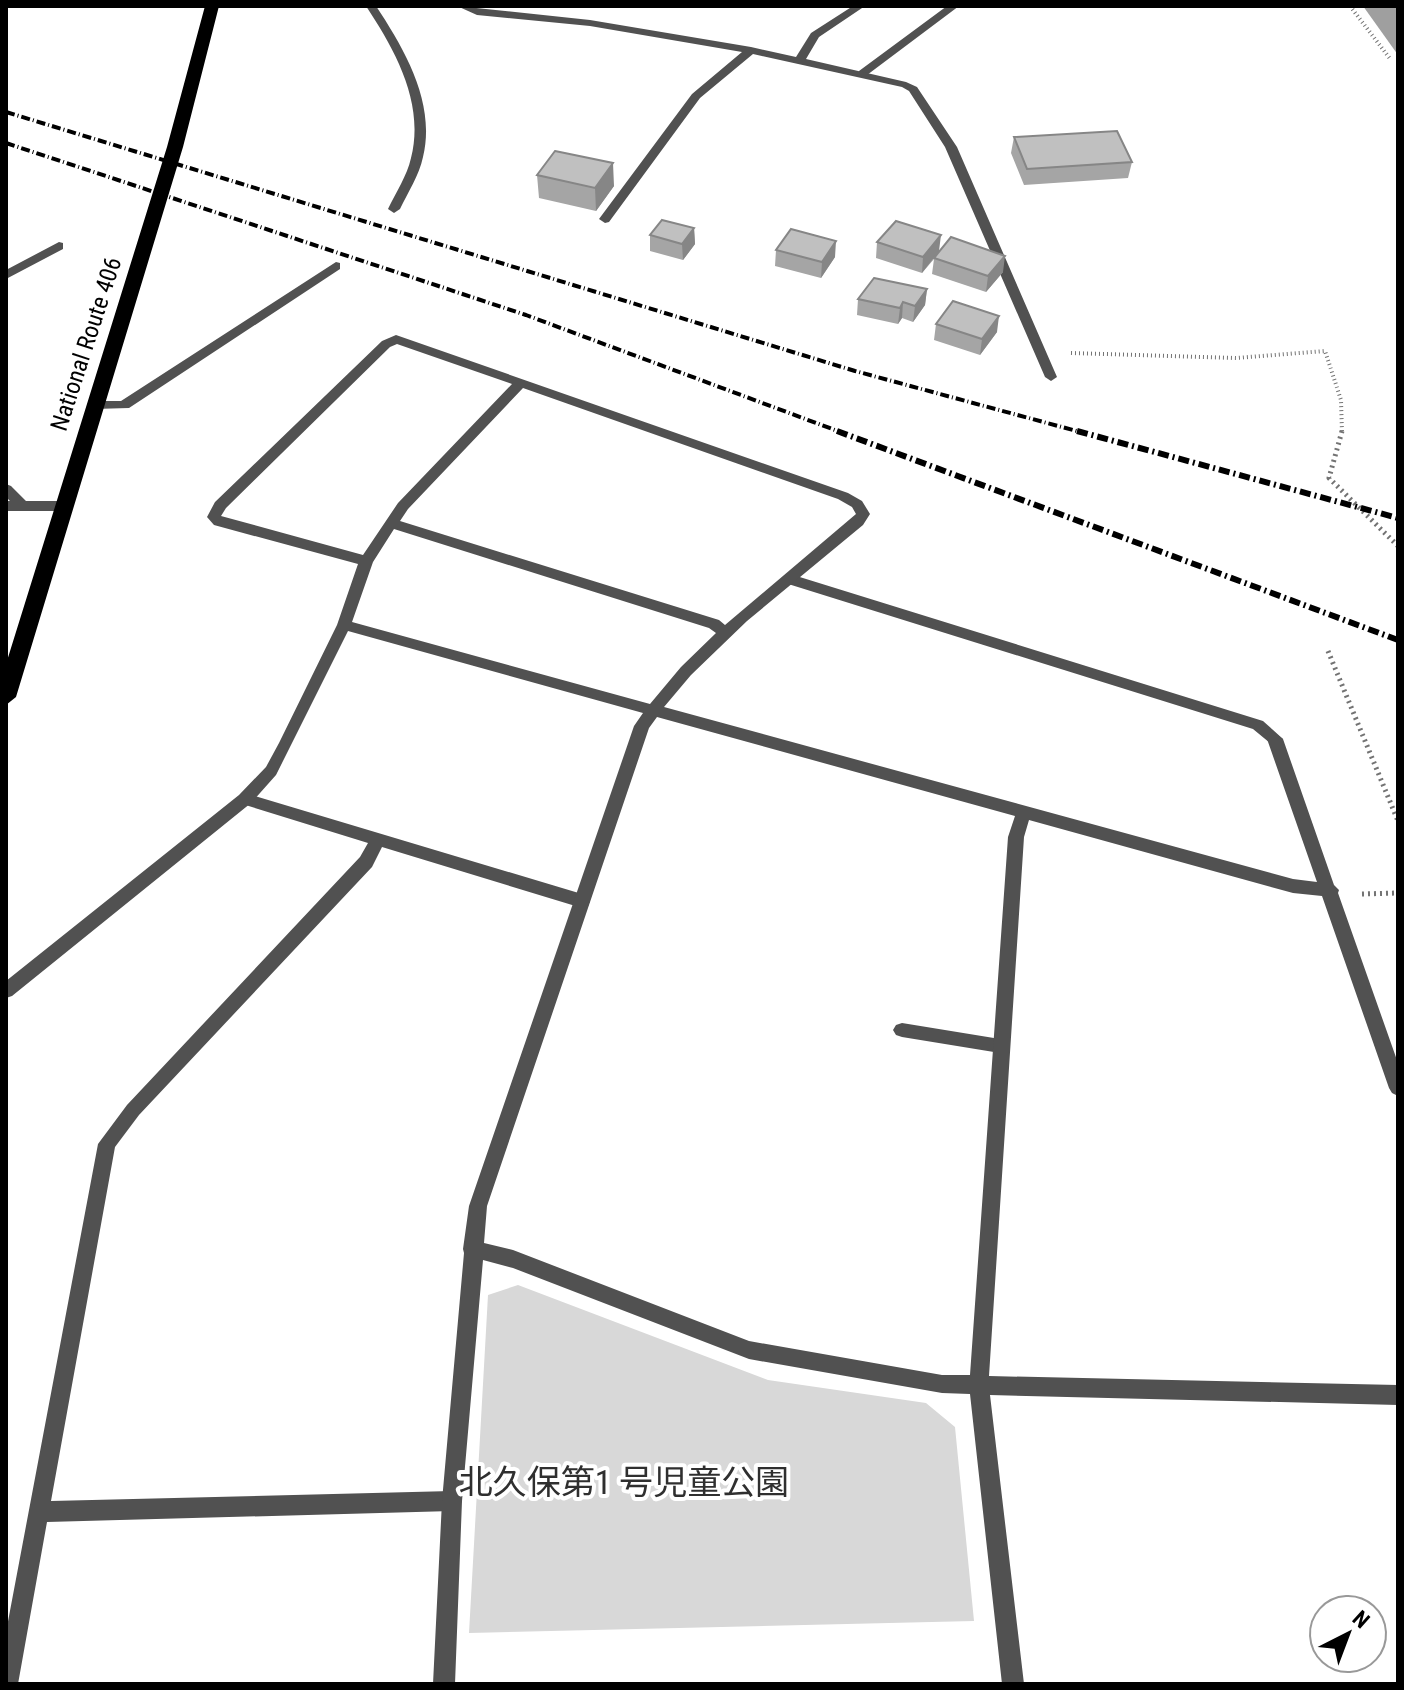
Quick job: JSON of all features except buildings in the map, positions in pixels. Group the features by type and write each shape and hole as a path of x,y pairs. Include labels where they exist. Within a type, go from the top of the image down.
{"highway":[{"name":"National Route 406","path":"6,697 62,506 175,147 212,6"}],"street":[{"path":"371,6 398,53 421,110 417,157 394,209"},
{"path":"462,6 477,12 590,23 751,50 863,73 913,89 951,147 1051,377"},
{"path":"800,60 815,35 860,6"},
{"path":"863,73 954,6"},
{"path":"605,219 696,96 751,50"},
{"path":"6,275 59,246"},
{"path":"94,405 124,405 336,266"},
{"path":"366,561 219,522 214,517 220,505 386,344 396,339 857,504 863,514 858,522 727,634 654,708 642,726 478,1206 452,1501 444,1684"},
{"path":"6,991 245,799 271,771 344,625 366,561 403,506 520,384"},
{"path":"6,489 22,505"},
{"path":"6,506 62,506"},
{"path":"393,524 408,526 714,624 727,634"},
{"path":"790,579 1258,725 1275,739 1331,890 1398,1088"},
{"path":"344,625 1293,886 1331,890"},
{"path":"245,799 582,901"},
{"path":"1013,1684 979,1386 1016,837 1024,812"},
{"path":"7,1684 107,1144 133,1110 366,862 378,840"},
{"path":"902,1030 1000,1046"},
{"path":"472,1249 513,1259 749,1350 942,1384 1398,1395"},
{"path":"38,1512 452,1501"}],"path":[{"path":"1350,6 1391,60"},
{"path":"1040,352 1236,358 1325,351 1344,402 1338,455 1329,478 1398,546"},
{"path":"1328,651 1398,821"},
{"path":"1353,894 1398,893"}],"green space":[{"name":"北久保第1 号児童公園","path":"518,1285 768,1380 926,1403 955,1427 974,1621 469,1633 488,1295"}],"shaded area":[{"path":"1363,6 1398,6 1398,55"}],"railway":[{"path":"6,112 855,371 1084,433"},
{"path":"6,143 526,315 843,433"},
{"path":"837,431 1398,640"},
{"path":"1077,431 1398,518"}]}
